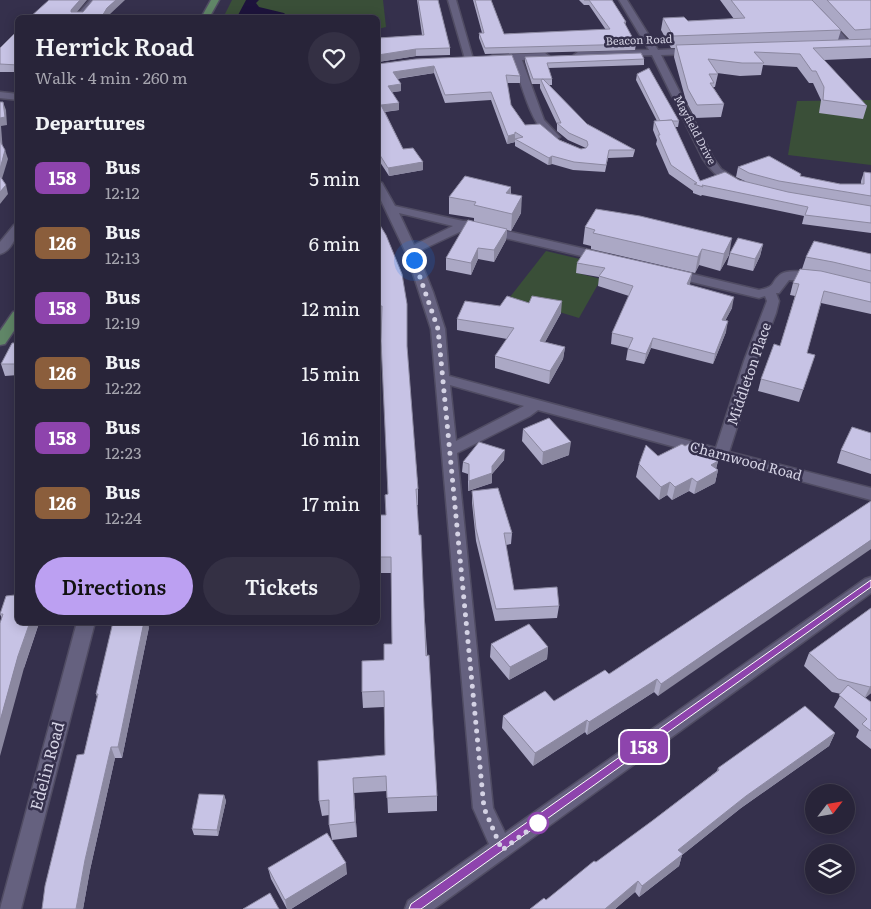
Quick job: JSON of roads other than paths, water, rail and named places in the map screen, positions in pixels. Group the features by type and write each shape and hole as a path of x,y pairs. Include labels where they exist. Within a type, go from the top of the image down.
{"main road":[{"path":"208,15 215,0"},
{"path":"0,341 15,319"}],"street":[{"path":"81,15 94,0"},
{"path":"452,0 465,59 553,56"},
{"name":"Mayfield Drive","path":"623,0 655,52 708,159 717,171 741,186 750,188"},
{"path":"801,0 813,8 851,46 838,46"},
{"name":"Beacon Road","path":"571,55 702,50"},
{"path":"516,57 540,124 563,144"},
{"path":"3,96 15,86"},
{"path":"380,189 410,251 436,321 484,808 502,850"},
{"path":"390,208 467,224 619,261"},
{"path":"410,251 467,224"},
{"path":"0,250 15,230"},
{"path":"656,270 759,294 770,293 775,290 790,275 829,281"},
{"name":"Middleton Place","path":"721,455 751,360 770,313 772,301 770,293"},
{"name":"Charnwood Road","path":"442,379 871,494"},
{"path":"450,450 524,413 535,404"},
{"path":"416,909 502,850 871,584"},
{"name":"Edelin Road","path":"10,909 85,625"}]}
